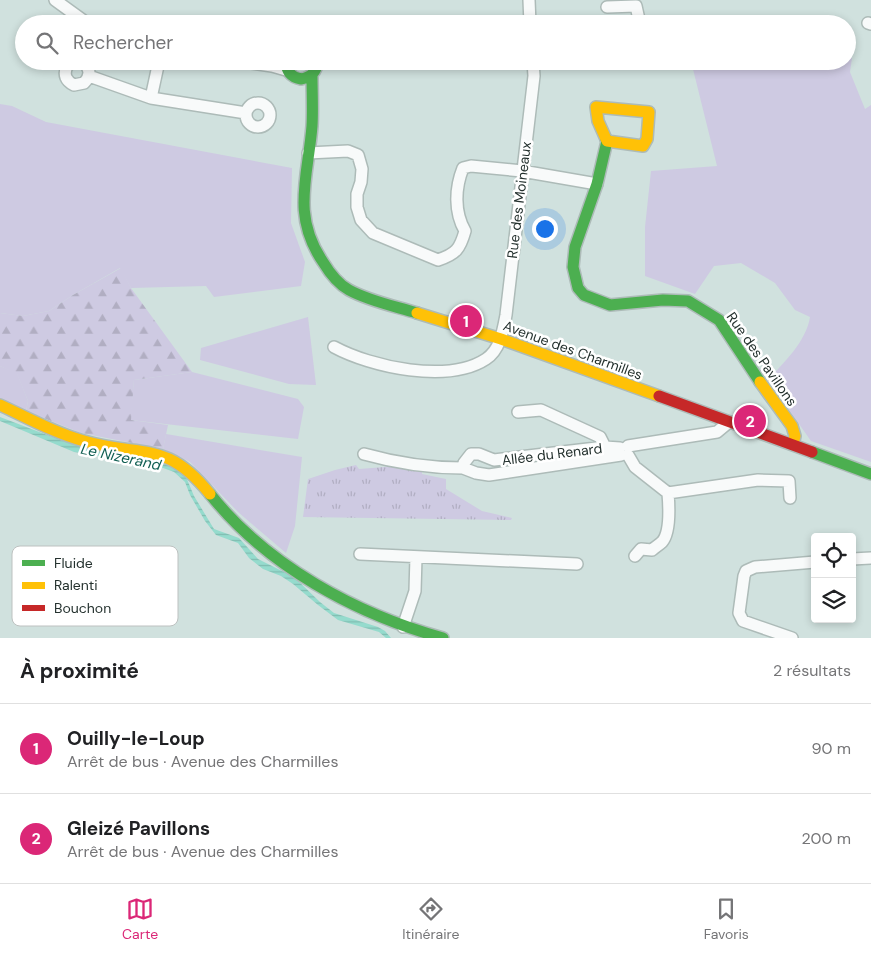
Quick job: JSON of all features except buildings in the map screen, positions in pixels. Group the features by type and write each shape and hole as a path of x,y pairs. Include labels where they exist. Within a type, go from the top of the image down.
{"street":[{"path":"55,0 76,15"},
{"path":"529,0 530,15"},
{"path":"606,7 636,6 638,15"},
{"path":"65,70 67,80 74,85 84,83 89,76 88,70"},
{"path":"151,98 157,70"},
{"path":"288,70 289,74 296,79 307,79 316,70"},
{"name":"Rue des Moineaux","path":"501,339 506,315 534,70"},
{"path":"89,76 151,98 246,113"},
{"name":"Avenue des Charmilles","path":"312,76 312,124 303,194 305,222 314,249 330,273 347,289 367,298 501,339 871,474"},
{"name":"Avenue des Charmilles","path":"296,79 312,124"},
{"path":"596,107 649,112 647,139 643,146 607,141 598,121 596,107"},
{"name":"Rue des Pavillons","path":"607,141 597,184 575,247 573,266 578,288 584,295 610,305 663,300 688,301 719,320 765,390 792,426 795,436 793,444"},
{"path":"308,153 348,151 358,155 362,169 361,182 357,194 357,207 361,220 373,233 438,260 451,256 461,243 465,231 457,211 458,180 463,168 471,166 522,171 597,184"},
{"path":"334,347 348,355 383,365 431,371 456,370 487,359 501,339"},
{"path":"0,405 80,440 154,453 175,461 193,476 234,522 271,552 327,590 403,627 443,638"},
{"path":"518,412 541,410 600,437 605,447"},
{"name":"Allée du Renard","path":"364,454 384,460 429,467 463,468 476,474 488,475 624,451 717,432 729,422"},
{"name":"Allée du Renard","path":"463,468 464,463 471,454 479,454 494,460 605,447 624,451"},
{"path":"624,451 634,466 668,493 670,507 668,526 663,541 652,550 641,549 635,556"},
{"path":"668,493 758,480 789,478 790,498"},
{"path":"360,554 577,564"},
{"path":"403,627 415,591 416,557"},
{"path":"856,560 871,558"},
{"path":"792,638 743,621 739,613 744,576 746,571 755,567 811,562"}],"green space":[{"path":"693,70 850,70 865,109 871,105 871,462 811,441 768,380 799,343 808,326 810,317 795,310 775,283 741,263 714,266 695,294 645,276 645,227 651,171 717,166"},
{"path":"0,104 12,106 46,122 292,168 291,223 305,262 301,286 214,297 206,286 131,288 120,268 49,311 23,316 0,313"},
{"path":"121,268 131,288 192,372 134,380 131,420 168,425 163,449 81,433 26,411 28,401 17,374 0,366 0,313 23,316 49,311"},
{"path":"308,317 316,385 289,384 200,360 201,348"},
{"path":"0,366 17,373 28,401 26,411 0,400"},
{"path":"192,372 298,399 304,407 298,439 130,420 134,380"},
{"path":"166,434 302,457 295,526 286,553 238,512 190,462 163,449"},
{"path":"356,465 359,469 397,466 422,470 422,474 446,479 446,489 482,511 512,518 511,520 303,517 308,479"}],"water":[{"name":"Le Nizerand","path":"0,417 63,441 151,458 171,465 186,477 194,496 214,529 239,538 258,559 294,577 334,613 378,627 391,638 386,638 379,632 338,620 293,584 281,576 263,569 249,558 238,543 216,535 205,521 185,482 174,472 155,465 74,452 0,421"}],"traffic: fast":[{"path":"288,70 294,77 301,79 308,77 315,70"},
{"path":"312,76 312,126 305,179 304,212 313,245 331,274 345,287 373,300 417,313"},
{"path":"606,139 597,184 575,247 573,267 578,288 584,295 610,305 663,300 688,301 719,320 760,382"},
{"path":"812,452 871,474"},
{"path":"210,494 258,544 315,584 378,616 443,638"}],"traffic: slow":[{"path":"606,139 598,121 596,107 649,112 647,139 643,146 607,141"},
{"path":"417,313 501,339 659,396"},
{"path":"760,382 792,426 795,436 793,444"},
{"path":"0,405 73,438 104,446 152,453 166,458 180,465 210,494"}],"traffic: jam":[{"path":"659,396 812,452"}],"place":[{"name":"Ouilly-le-Loup","path":"466,321"},
{"name":"Gleizé Pavillons","path":"750,421"}]}
